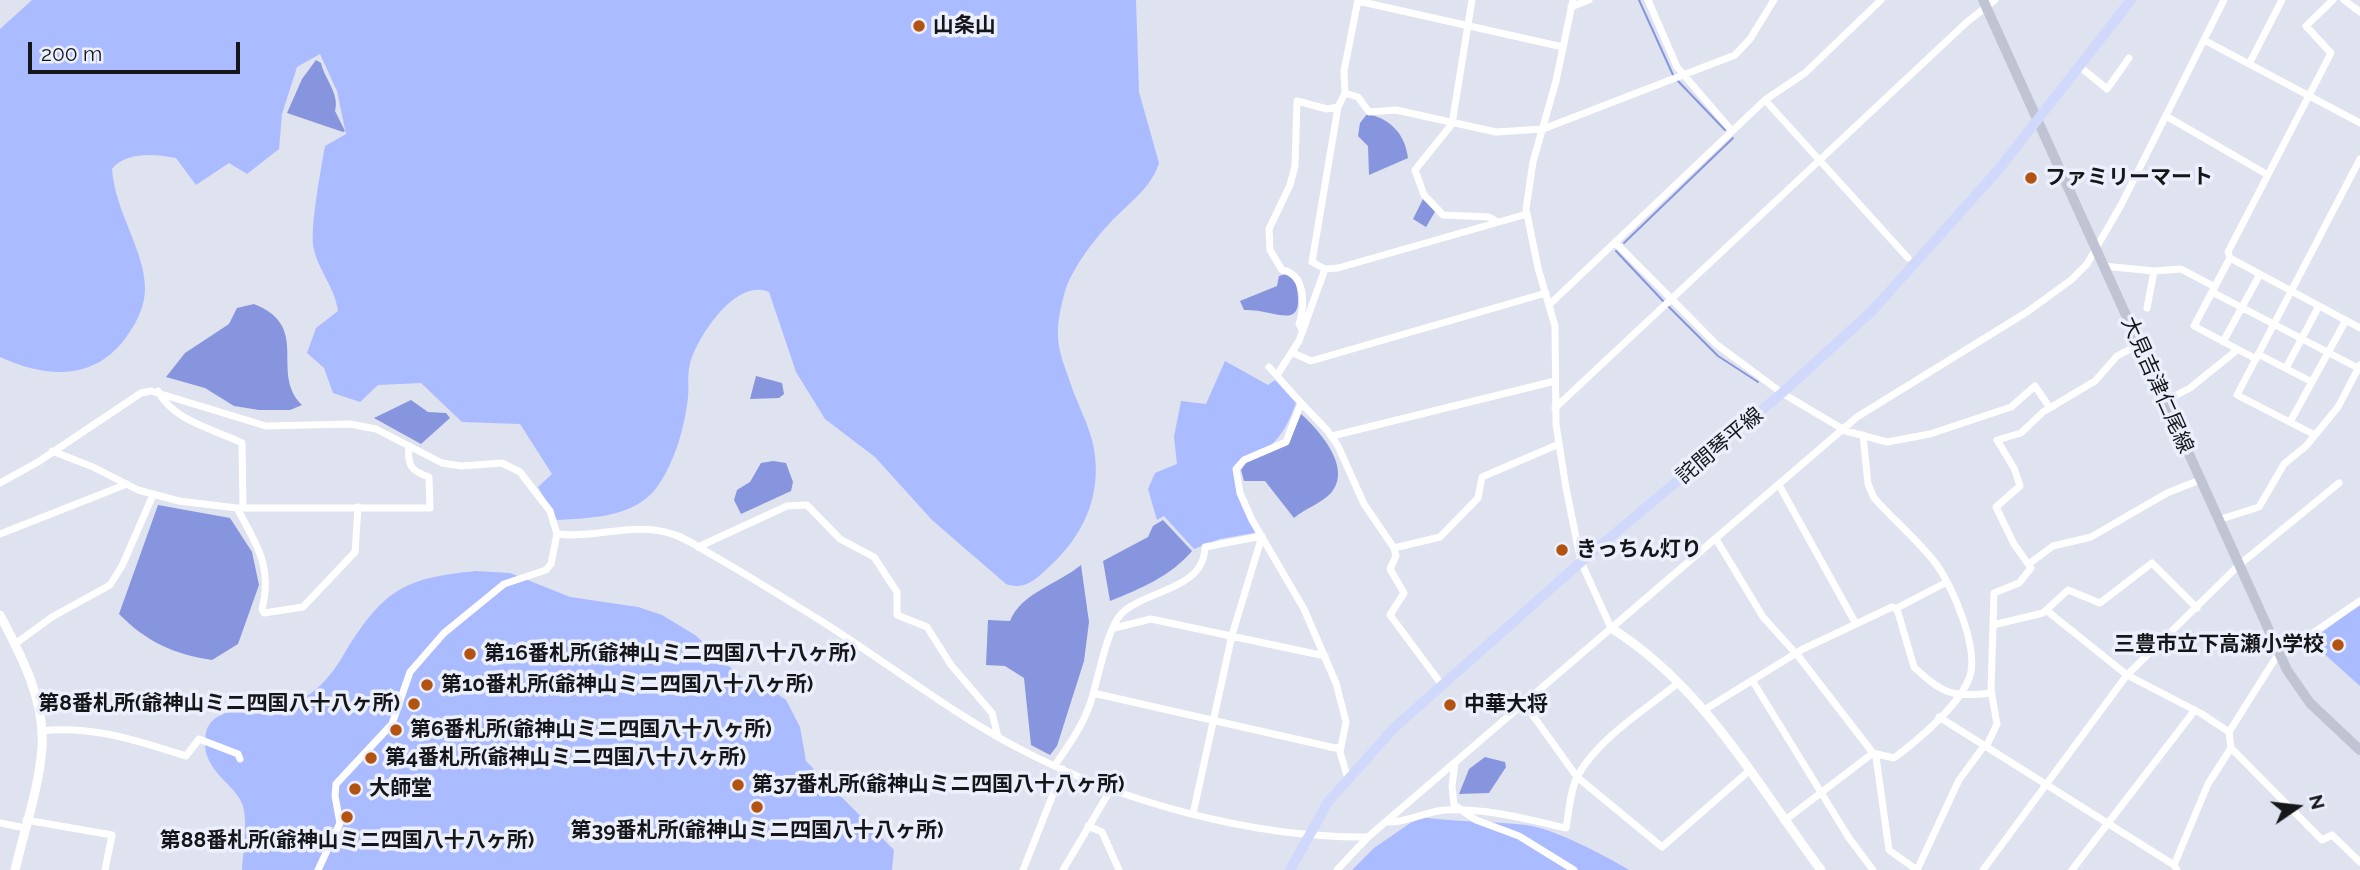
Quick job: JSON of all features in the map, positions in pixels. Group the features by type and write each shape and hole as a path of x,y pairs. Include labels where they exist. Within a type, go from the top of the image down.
{"main road":[{"name":"詫間琴平線","path":"1290,870 1328,802 1394,728 1581,562 1782,393 1872,311 1966,208 2130,0"},
{"name":"大見吉津仁尾線","path":"1988,2 2037,120 2163,402 2281,656 2310,703 2360,750"}],"street":[{"path":"1472,0 1452,124 1415,170 1424,195 1443,215 1489,217 1496,221"},
{"path":"1588,0 1572,3 1532,169 1527,214 1555,326 1555,408 1581,562 1611,628 1639,645 1704,710 1822,870"},
{"path":"1647,0 1680,74 1732,131"},
{"path":"1345,93 1358,97 1369,112 1396,110 1496,132 1543,129 1740,51 1774,0"},
{"path":"1550,304 1765,100 1805,73 1881,0"},
{"path":"1337,870 1368,837 1857,417 2054,293 2087,264 2094,247 2121,205 2224,0"},
{"path":"2249,64 2282,0"},
{"path":"2333,0 2306,26 2331,53 2228,252 2230,258 2360,328"},
{"path":"2345,0 2360,12"},
{"path":"1527,214 1325,269 1311,261 1316,251 1338,107 1345,93 1344,71 1358,1 1563,47"},
{"path":"1555,408 1988,2"},
{"path":"2204,40 2360,123"},
{"path":"2079,66 2107,89 2129,58"},
{"path":"1765,100 1908,258"},
{"path":"1303,331 1299,324 1303,311 1299,283 1289,271 1282,270 1270,250 1269,229 1290,185 1294,166 1297,101 1327,109 1338,107"},
{"path":"2166,116 2268,175"},
{"path":"2315,435 2237,395 2360,159"},
{"path":"1615,242 1716,344 1782,393 1842,430 1887,442 1930,434 2011,407 2035,386 2050,408"},
{"path":"2230,258 2194,326 2237,349 2286,368 2312,382"},
{"path":"2103,267 2154,271 2181,269 2242,307 2359,366 2338,407 2315,435 2284,464 2259,507 2218,520"},
{"path":"1277,374 1293,353 1325,269"},
{"path":"2147,308 2154,271"},
{"path":"2223,342 2260,274"},
{"path":"1293,353 1311,362 1546,293"},
{"path":"2286,368 2319,306"},
{"path":"2290,422 2346,320"},
{"path":"1716,539 1763,617 1796,654 1873,753 1880,770 1889,850 1917,870 1959,780 1985,747 1997,724 1992,693 1994,593 2027,576 2031,568 2014,544 1996,507 2020,486 2014,468 1997,440 2021,433 2050,408 2095,381 2117,356 2138,345"},
{"path":"2163,402 2190,388 2237,349"},
{"path":"1269,366 1332,436 1374,521 1394,548 1396,555 1390,569 1404,593 1390,615 1442,685"},
{"path":"1332,436 1555,381"},
{"path":"158,391 167,405 186,418 242,443 240,508 257,541 264,566 268,586 262,609 264,613 303,607 355,552 358,507"},
{"path":"0,483 141,393 158,391 238,420 266,426 350,424 376,429 442,463 461,466 502,463 520,472 550,511 557,534 555,553 546,570 504,584 444,633 410,672 392,724 335,788 340,823 318,870"},
{"path":"1301,403 1286,442 1244,460 1236,469 1240,493 1304,609 1325,656 1346,722 1342,747 1348,779"},
{"path":"1863,435 1868,484 1874,498 1934,561 1947,582 1963,621 1971,653 1969,680 1918,740 1894,758 1873,753"},
{"path":"1394,548 1440,537 1478,498 1482,477 1559,444"},
{"path":"52,451 153,495 240,508 430,508 429,477 414,472 410,466 409,446"},
{"path":"2029,563 2053,546 2091,537 2167,493 2200,480"},
{"path":"1983,870 2127,675 2239,565 2339,483"},
{"path":"0,534 127,484"},
{"path":"1779,485 1856,624"},
{"path":"15,644 52,617 110,585 122,566 153,495"},
{"path":"698,547 787,506 807,505 840,539 874,556 897,593 897,615 927,627 951,665 992,713 998,737"},
{"path":"557,534 575,537 648,529 672,534 868,650 998,737 1111,789 1193,814 1307,836 1368,837"},
{"path":"1055,765 1072,742 1093,693 1114,628 1122,614 1192,576 1205,560 1205,547 1262,536"},
{"path":"1193,814 1232,635 1262,536"},
{"path":"1993,625 2046,610 2068,590 2100,603 2151,563 2197,608"},
{"path":"1704,710 1796,654 1947,582"},
{"path":"2360,601 2274,659 2229,732 2231,748 2322,840 2332,835 2360,862"},
{"path":"1895,609 1903,624 1914,667 1951,695 1992,693"},
{"path":"2046,610 2127,675 2195,710 2229,732"},
{"path":"0,615 15,644 38,702 41,731 40,761 15,870"},
{"path":"1114,628 1151,619 1325,656"},
{"path":"1752,680 1821,793 1873,870"},
{"path":"1386,822 1409,820 1443,810 1462,810 1517,817 1566,828 1577,777 1604,743 1678,683"},
{"path":"1093,693 1335,748 1342,747"},
{"path":"1524,703 1577,777 1662,847 1750,770"},
{"path":"2072,870 2195,710"},
{"path":"1938,717 2175,868 2208,783 2231,748"},
{"path":"41,731 60,729 105,732 186,756 199,739 238,754 240,759"},
{"path":"1784,821 1873,753"},
{"path":"1455,763 1452,786 1454,805 1476,820 1519,836 1574,870"},
{"path":"1023,870 1063,769"},
{"path":"1063,870 1111,789"},
{"path":"0,823 112,835 105,870"},
{"path":"1088,826 1102,832 1118,870"}],"shaded area":[{"path":"32,0 1136,0 1139,92 1159,163 1150,181 1103,231 1078,265 1065,291 1058,326 1061,356 1090,433 1095,458 1094,492 1083,524 1064,552 1036,579 1020,586 1006,584 932,520 875,457 825,419 796,372 769,292 756,290 744,293 731,301 709,325 689,368 684,421 672,460 653,492 643,501 621,512 557,520 538,487 552,474 520,424 462,422 421,383 378,385 360,402 333,393 324,368 307,353 316,328 338,311 334,295 314,250 313,229 325,146 346,134 337,91 320,54 297,67 282,114 279,149 247,174 229,163 196,185 176,158 151,155 125,159 112,169 118,201 144,274 145,288 138,318 117,349 103,360 71,371 36,369 0,357 0,29"},
{"path":"316,60 321,63 334,92 335,111 345,131 343,132 287,113 302,79"},
{"path":"1367,114 1376,116 1395,129 1404,142 1408,158 1369,175 1368,146 1358,136 1360,123"},
{"path":"1424,197 1436,210 1426,227 1413,219"},
{"path":"1286,274 1295,279 1298,297 1294,314 1287,316 1244,310 1240,301 1277,286 1279,276"},
{"path":"254,304 271,314 281,325 286,337 289,379 293,392 302,405 290,410 259,410 234,406 205,388 166,377 185,353 229,324 237,308"},
{"path":"1225,361 1268,385 1275,380 1296,403 1285,428 1272,444 1234,470 1259,532 1220,539 1194,549 1164,516 1157,520 1148,489 1155,473 1177,464 1174,437 1181,401 1206,404"},
{"path":"756,376 782,383 784,394 779,398 750,399"},
{"path":"411,400 428,412 446,413 450,418 421,444 374,418"},
{"path":"1301,414 1324,439 1336,461 1338,472 1337,483 1331,493 1294,518 1265,481 1244,481 1241,470 1248,460 1289,443"},
{"path":"761,463 786,463 793,482 791,491 741,514 734,500 737,490 750,482"},
{"path":"158,505 230,518 252,552 259,585 238,644 212,660 161,645 119,614"},
{"path":"1163,520 1192,551 1165,575 1110,601 1103,561 1148,537 1153,526"},
{"path":"1081,565 1089,622 1084,661 1057,746 1050,755 1031,745 1024,678 1005,666 986,665 988,620 1010,621 1031,596"},
{"path":"476,571 510,573 570,597 638,607 662,615 695,635 752,687 776,693 786,700 800,727 806,761 894,850 892,870 242,870 245,830 243,806 207,757 206,733 211,722 234,711 282,704 310,694 331,674 373,612 399,590 431,578"},
{"name":"三豊市立下高瀬小学校","path":"2360,604 2360,686 2320,650 2313,639"},
{"path":"1485,757 1505,762 1506,767 1489,793 1459,794 1469,769"},
{"path":"1419,817 1538,827 1579,843 1629,870 1352,870 1374,848"}],"waterway":[{"path":"1639,0 1673,75"},
{"path":"1677,80 1725,130"},
{"path":"1624,243 1733,138"},
{"path":"1616,251 1664,302"},
{"path":"1668,306 1718,356 1758,382"}],"place":[{"name":"山条山","path":"919,26"},
{"name":"ファミリーマート","path":"2031,178"},
{"name":"きっちん灯り","path":"1562,550"},
{"name":"三豊市立下高瀬小学校","path":"2338,645"},
{"name":"第16番札所(爺神山ミニ四国八十八ヶ所)","path":"470,654"},
{"name":"第10番札所(爺神山ミニ四国八十八ヶ所)","path":"427,685"},
{"name":"第8番札所(爺神山ミニ四国八十八ヶ所)","path":"414,704"},
{"name":"中華大将","path":"1450,705"},
{"name":"第6番札所(爺神山ミニ四国八十八ヶ所)","path":"396,730"},
{"name":"第4番札所(爺神山ミニ四国八十八ヶ所)","path":"371,758"},
{"name":"第37番札所(爺神山ミニ四国八十八ヶ所)","path":"738,785"},
{"name":"大師堂","path":"355,789"},
{"name":"第39番札所(爺神山ミニ四国八十八ヶ所)","path":"757,807"},
{"name":"第88番札所(爺神山ミニ四国八十八ヶ所)","path":"347,817"}]}
